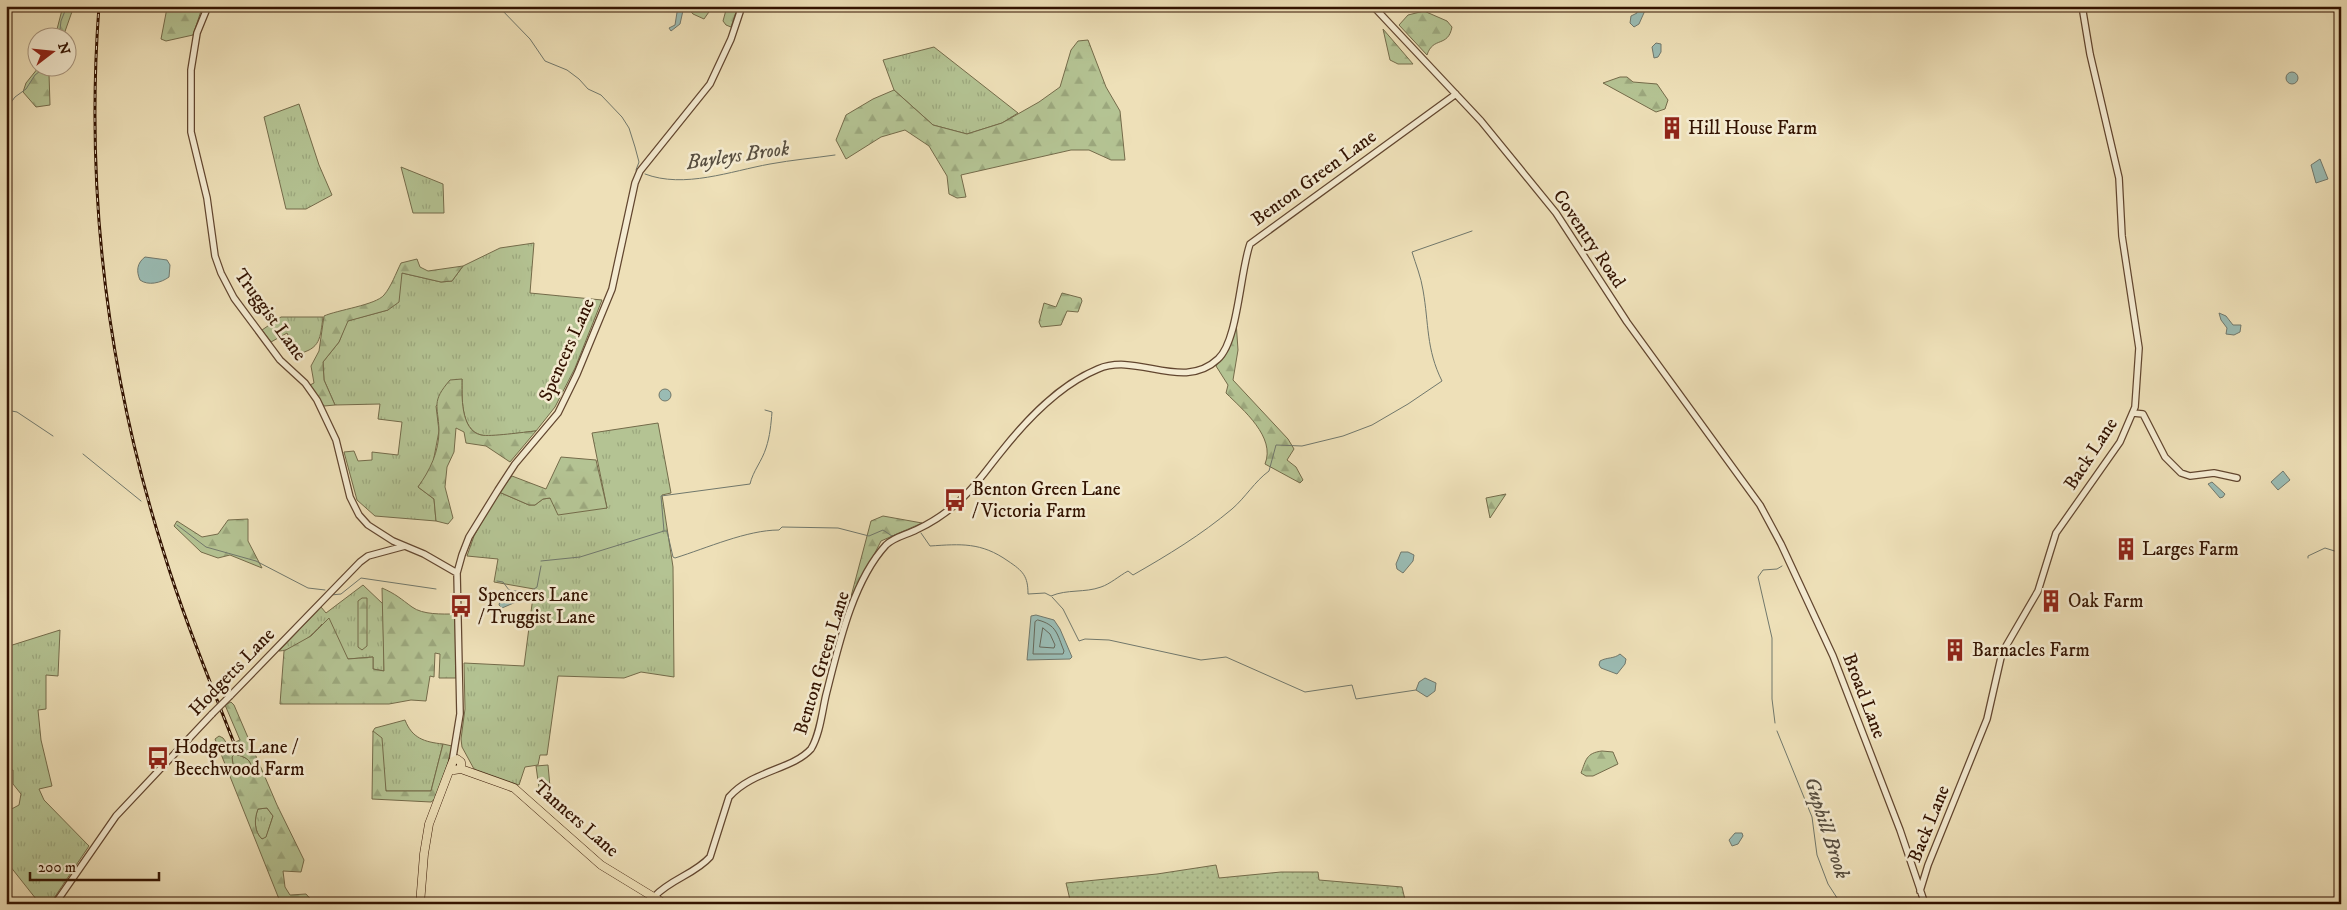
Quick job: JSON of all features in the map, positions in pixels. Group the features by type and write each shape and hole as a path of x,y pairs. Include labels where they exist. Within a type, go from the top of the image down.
{"main road":[{"path":"456,759 461,761 462,766 456,770 452,765 456,759"},
{"name":"Spencers Lane","path":"420,904 424,854 429,824 452,765"},
{"name":"Tanners Lane","path":"460,769 514,788 602,865 655,896 665,904"}],"street":[{"name":"Truggist Lane","path":"208,6 197,33 191,70 191,132 207,198 215,256 221,273 234,298 274,352 287,368 305,383 317,400 336,440 350,497 356,511 368,525 394,541 458,573"},
{"name":"Spencers Lane","path":"452,765 460,705 458,573 469,537 515,464 558,412 577,374 612,289 633,191 640,171 707,88 731,40 742,6"},
{"name":"Coventry Road","path":"1374,6 1481,121 1556,213 1627,322 1760,505"},
{"name":"Back Lane","path":"1920,891 1928,865 1987,719 2002,653 2038,591 2056,533 2120,442 2133,413 2138,381 2139,348 2122,236 2120,185 2082,6"},
{"name":"Benton Green Lane","path":"655,896 662,889 704,864 710,857 729,797 734,790 757,776 800,758 812,749 853,602 866,577 887,545 896,538 932,522 958,503 1031,418 1066,388 1085,375 1107,366 1121,364 1163,372 1183,373 1200,370 1218,359 1230,340 1250,244 1456,94"},
{"path":"2133,413 2143,414 2164,457 2181,473 2190,476 2214,473 2237,478"},
{"name":"Broad Lane","path":"1760,505 1782,544 1833,656 1925,904"},
{"path":"391,550 394,541"},
{"name":"Hodgetts Lane","path":"55,904 116,816 360,562 406,546"},
{"name":"Spencers Lane","path":"456,742 461,761"}],"green space":[{"path":"63,6 74,6 66,28 57,28"},
{"path":"686,6 719,6 711,9 704,19 693,14"},
{"path":"723,6 738,6 731,27 723,21 726,10"},
{"path":"167,8 201,11 193,35 166,41 161,39"},
{"path":"1424,11 1447,21 1452,27 1447,38 1436,43 1427,55 1399,25 1408,15"},
{"path":"1383,29 1413,64 1398,64 1390,60"},
{"path":"1088,40 1106,87 1120,111 1125,160 1111,160 1089,150 1071,150 961,175 966,197 957,198 949,194 947,176 929,146 905,130 881,137 846,159 836,140 846,115 873,99 894,90 933,125 967,134 1002,123 1039,102 1060,87 1071,50 1078,41"},
{"path":"934,47 1018,113 1002,123 967,134 933,125 894,90 883,60"},
{"path":"1620,77 1627,77 1633,82 1657,84 1668,100 1665,109 1656,112 1603,83"},
{"path":"30,78 49,78 50,105 36,107 23,92"},
{"path":"299,104 319,165 332,195 306,209 286,209 264,117"},
{"path":"401,167 443,184 444,213 413,213"},
{"path":"534,243 530,293 602,300 575,368 555,407 536,431 481,435 474,432 466,419 462,402 462,379 436,406 439,431 432,468 418,487 434,499 436,521 375,516 357,500 344,452 354,451 358,461 372,460 372,452 398,455 402,422 378,419 380,404 335,405 324,380 323,362 339,342 347,321 388,310 402,273 441,282 452,281 463,266 500,248"},
{"path":"417,259 420,267 428,271 463,266 452,281 441,282 402,273 399,302 388,310 348,321 339,342 323,362 324,380 335,405 324,406 310,385 314,383 311,366 319,351 324,316 380,299 389,288 401,263"},
{"path":"1062,293 1081,298 1082,301 1078,312 1067,311 1061,325 1041,327 1039,322 1044,303 1056,307"},
{"path":"281,317 323,317 320,337 315,346 297,354 287,333 271,342 262,330"},
{"path":"1236,321 1238,350 1233,380 1288,439 1294,449 1287,460 1296,467 1303,480 1300,483 1265,464 1266,444 1262,434 1249,416 1226,393 1228,385 1216,366 1229,349"},
{"path":"462,379 464,411 469,426 474,432 481,435 499,435 536,431 510,462 486,446 466,443 464,432 456,428 454,452 447,467 445,487 453,518 448,524 436,521 434,499 418,487 436,453 439,438 437,404 440,394 450,380"},
{"path":"658,423 671,493 662,495 673,567 674,677 641,672 624,678 558,676 547,755 540,755 538,765 525,767 519,785 474,769 462,747 461,739 465,709 464,663 524,666 534,589 494,582 498,559 467,556 474,536 499,492 529,505 535,505 543,499 550,498 607,508 592,433"},
{"path":"561,457 596,460 607,508 558,515 550,498 543,499 535,505 529,505 499,492 512,476 546,489"},
{"path":"1506,494 1490,518 1486,498"},
{"path":"883,516 922,523 881,541 849,604 871,521"},
{"path":"248,519 248,541 262,568 230,555 218,558 201,552 174,526 177,521 202,537 218,534 228,520"},
{"path":"363,585 383,604 384,671 373,669 373,657 348,659 322,624 298,645 279,651 321,607 326,613"},
{"path":"382,588 416,610 433,614 455,614 456,678 439,678 440,654 435,653 434,677 430,676 426,701 411,700 389,704 280,704 284,651 311,636 329,618 348,659 373,657 373,669 384,671"},
{"path":"362,598 367,598 367,646 362,650 358,647 358,601"},
{"path":"60,630 58,676 46,675 46,709 38,710 41,740 52,786 39,789 44,800 89,846 50,904 40,904 6,861 6,812 19,805 21,794 13,784 13,770 6,770 6,647"},
{"path":"231,702 234,705 277,805 304,860 301,872 283,871 285,887 290,895 306,894 315,904 281,904 215,739 219,736 228,745 240,740 225,705","holes":["235,754 244,757 250,762 252,768 247,775 243,776 234,772 232,757","267,808 273,816 266,837 262,839 256,829 256,817 258,809"]},
{"path":"405,720 415,735 430,742 443,744 431,791 386,791 373,731 375,728"},
{"path":"373,731 382,738 386,791 431,791 443,744 452,746 435,799 431,802 372,799"},
{"path":"1602,751 1613,752 1618,764 1593,776 1586,776 1581,773 1590,755"},
{"path":"235,754 244,757 250,762 252,768 247,775 243,776 234,772 232,757"},
{"path":"548,765 550,787 539,788 536,766"},
{"path":"267,808 273,816 266,838 262,839 256,829 256,817 258,809"},
{"path":"1216,865 1219,878 1281,872 1318,872 1319,880 1402,887 1406,904 1071,904 1066,883 1157,874"}],"water":[{"path":"678,6 684,6 680,24 671,31 669,28 675,25"},
{"path":"1636,6 1647,6 1639,24 1634,27 1630,23 1631,16 1637,13"},
{"path":"1656,43 1661,44 1661,52 1658,57 1654,58 1652,47"},
{"path":"2290,72 2294,72 2298,78 2294,84 2290,84 2286,80 2286,76"},
{"path":"2320,159 2328,179 2316,183 2311,165"},
{"path":"145,257 167,260 170,265 169,277 154,283 140,280 138,267"},
{"path":"2219,313 2226,316 2233,325 2241,325 2240,332 2234,335 2226,334 2227,328 2221,320"},
{"path":"663,389 667,389 671,395 667,401 663,401 659,397 659,393"},
{"path":"2283,471 2290,480 2278,490 2271,482"},
{"path":"2212,482 2225,494 2223,497 2220,498 2208,484"},
{"path":"1401,552 1408,552 1414,555 1413,561 1403,573 1397,569 1396,564"},
{"path":"509,590 528,593 523,599 502,608 499,605 502,592"},
{"path":"1036,615 1054,620 1072,657 1070,659 1027,660 1031,616"},
{"path":"1620,654 1626,659 1625,664 1617,674 1601,668 1599,665 1600,661"},
{"path":"1425,678 1436,683 1435,691 1427,697 1416,690 1419,682"},
{"path":"1735,833 1742,833 1743,836 1738,844 1732,846 1729,840"}],"waterway":[{"path":"60,28 67,6"},
{"name":"Bayleys Brook","path":"498,6 530,39 545,61 567,70 588,89 601,95 622,117 629,128 639,162 636,170"},
{"path":"6,109 15,97 26,89 33,78"},
{"name":"Bayleys Brook","path":"645,174 676,180 691,179 835,155"},
{"path":"921,533 930,546 961,545 980,547 998,555 1024,574 1028,594 1045,593 1051,596 1063,592 1095,589 1104,586 1128,571 1133,575 1184,544 1232,509 1269,471 1276,445 1302,446 1343,436 1372,425 1442,381 1433,358 1422,285 1412,252 1472,231"},
{"path":"6,410 17,412 53,436"},
{"path":"664,531 661,496 750,484 764,453 771,426 772,412 765,410"},
{"path":"83,454 141,501"},
{"path":"177,525 206,547 256,561 308,588 325,590"},
{"path":"541,561 580,557 664,531 667,531 673,557 675,558 740,536 779,530 782,527 838,528 869,536 883,530 892,536 917,527"},
{"path":"2308,558 2308,556 2325,548 2341,553"},
{"path":"528,593 537,587 541,566"},
{"path":"1775,723 1772,699 1772,638 1758,577 1763,570 1777,569 1782,566"},
{"path":"331,595 341,594 361,578 436,589"},
{"path":"497,581 503,582 509,590"},
{"path":"1052,597 1063,609 1079,641 1085,639 1109,640 1201,660 1226,657 1305,692 1352,685 1356,699 1416,690"},
{"name":"Guphill Brook","path":"1777,731 1812,817 1817,855 1828,884 1841,904"}],"railway":[{"path":"99,6 95,75 98,213 114,349 127,416 163,550 188,623 234,743"}],"place":[{"name":"Hill House Farm","path":"1672,128"},
{"name":"Benton Green Lane / Victoria Farm","path":"955,500"},
{"name":"Larges Farm","path":"2126,549"},
{"name":"Oak Farm","path":"2051,601"},
{"name":"Spencers Lane / Truggist Lane","path":"461,606"},
{"name":"Barnacles Farm","path":"1955,650"},
{"name":"Hodgetts Lane / Beechwood Farm","path":"158,758"}]}
